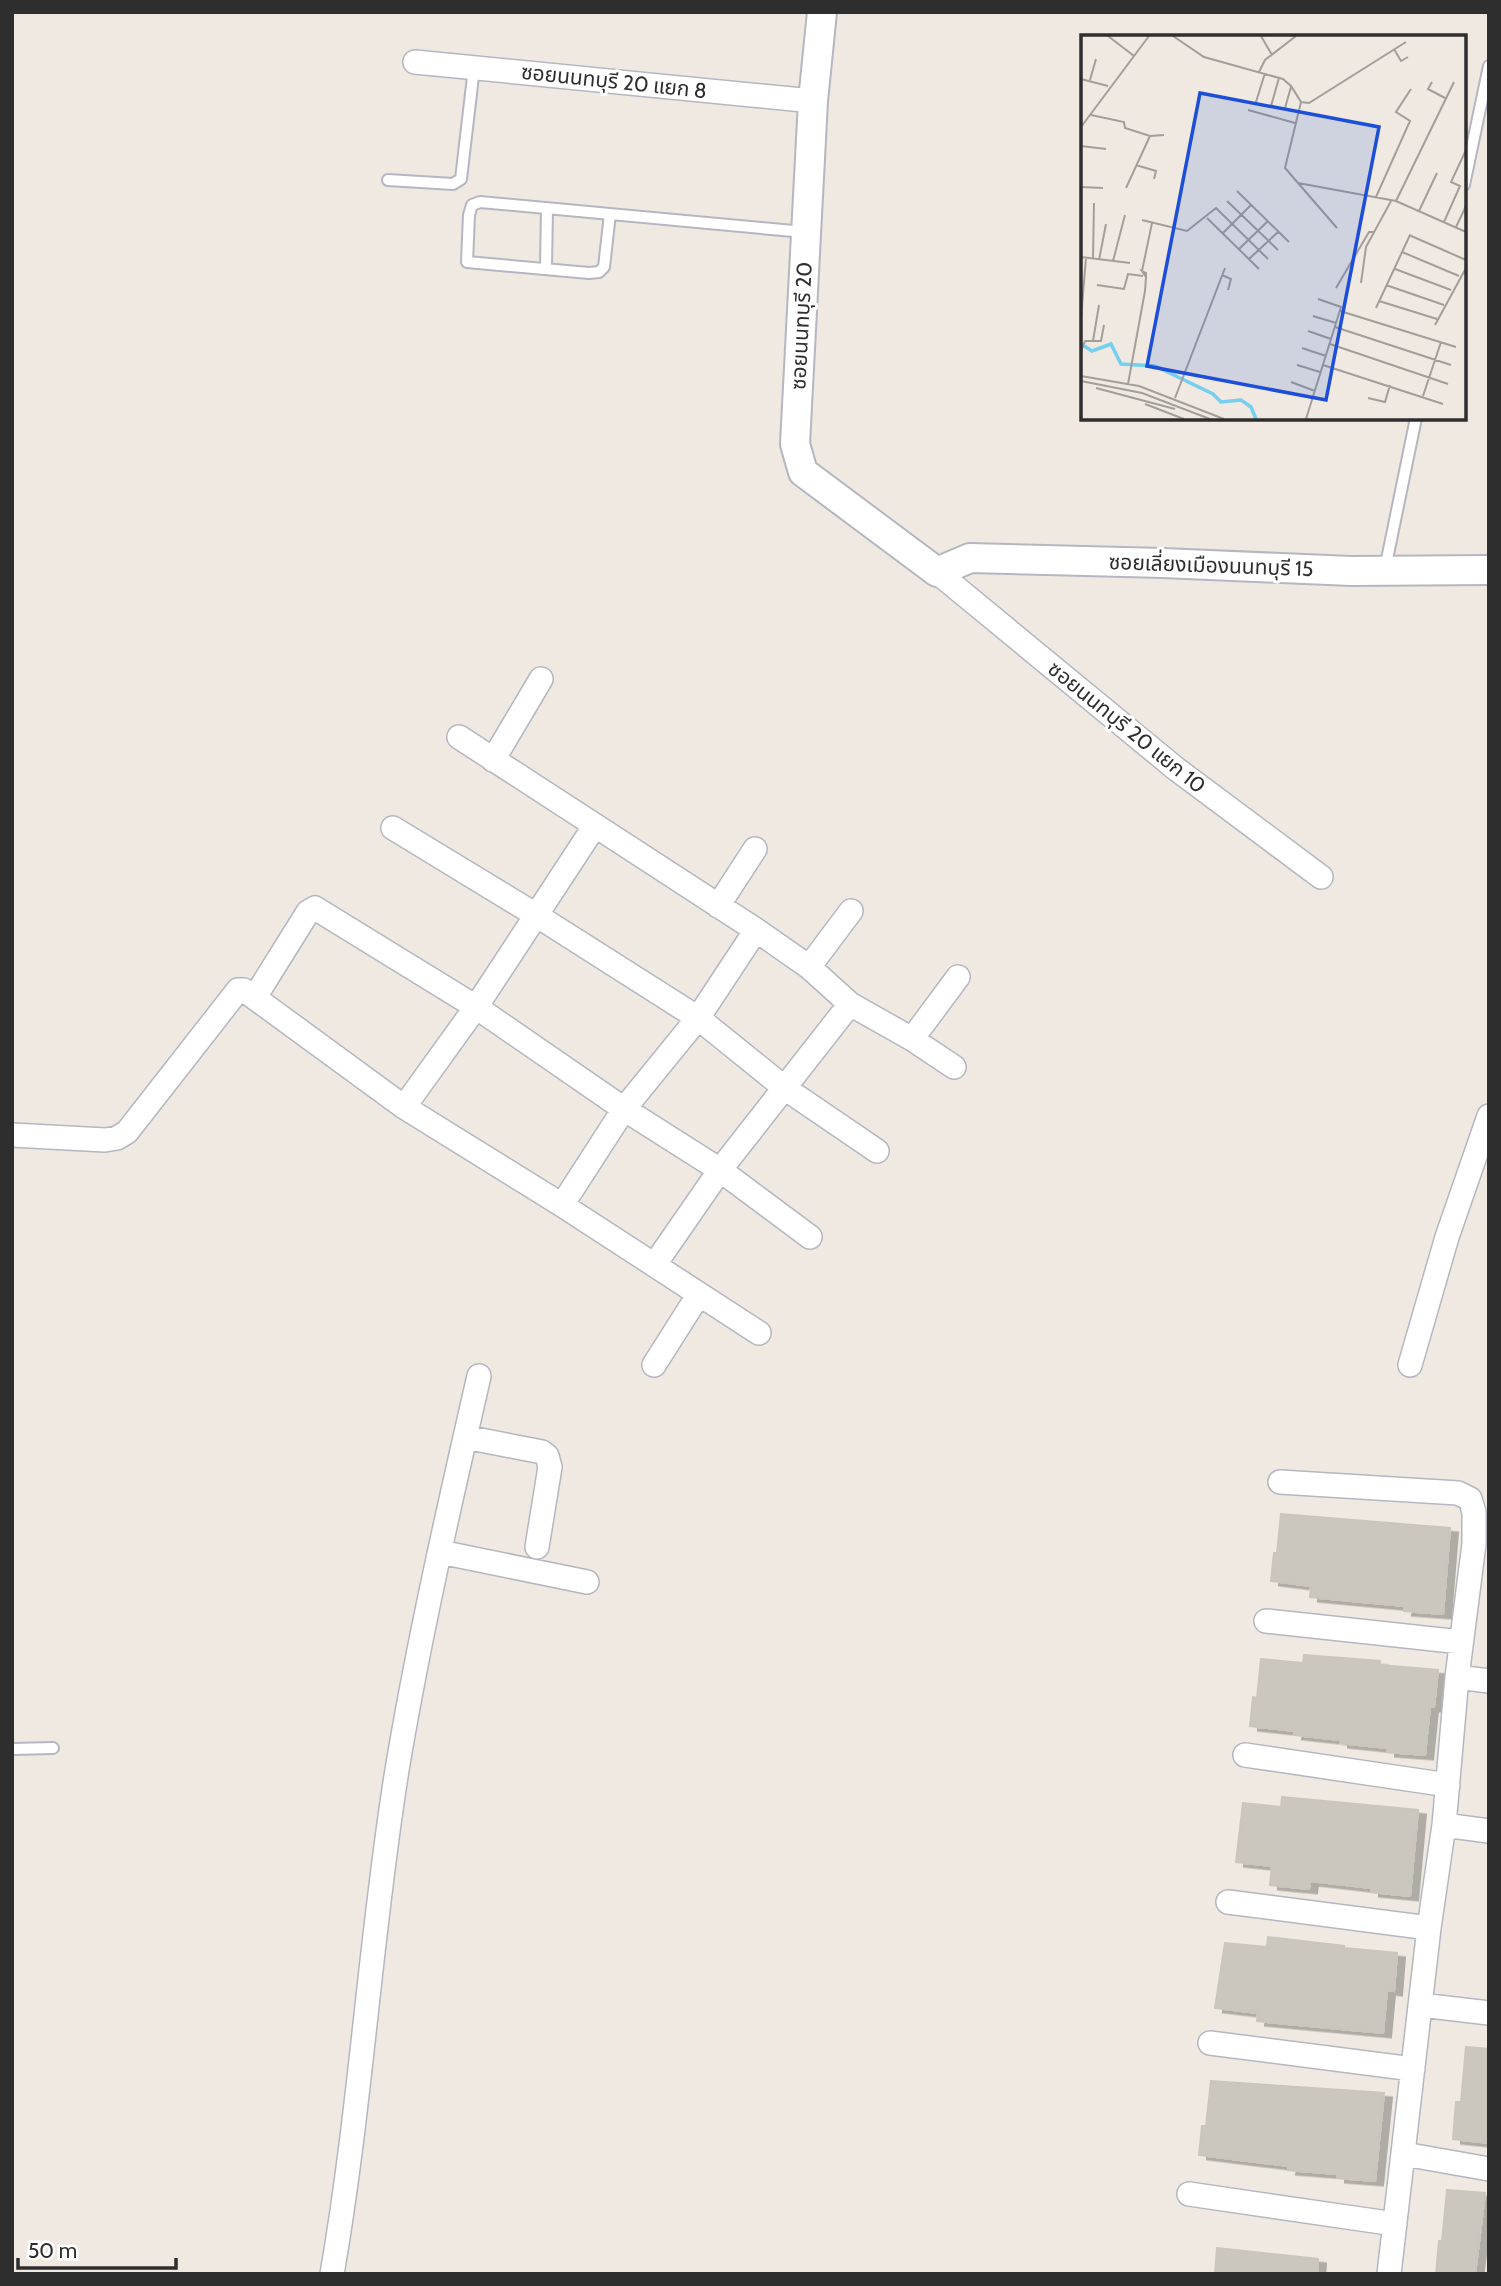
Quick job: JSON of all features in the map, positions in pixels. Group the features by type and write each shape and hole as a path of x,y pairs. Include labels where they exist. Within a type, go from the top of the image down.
{"street":[{"name":"ซอยนนทบุรี 20","path":"822,12 813,101 795,444 797,458 803,472 811,479 937,572"},
{"name":"ซอยนนทบุรี 20 แยก 8","path":"415,62 813,101"},
{"name":"ซอยเลี่ยงเมืองนนทบุรี 15","path":"937,572 970,558 1384,572 1489,570"},
{"name":"ซอยนนทบุรี 20 แยก 10","path":"937,572 1175,768 1321,877"},
{"path":"493,760 541,679"},
{"path":"459,737 756,930 809,967 850,1004 912,1039 954,1067"},
{"path":"404,1107 476,1007 594,827"},
{"path":"393,828 698,1018 786,1089 877,1151"},
{"path":"718,906 755,849"},
{"path":"255,997 308,912 315,908 476,1007 624,1109 720,1170 810,1237"},
{"path":"809,967 851,911"},
{"path":"562,1205 624,1109 698,1018 756,930"},
{"path":"912,1039 958,977"},
{"path":"12,1135 105,1140 117,1138 127,1132 237,990 244,990 404,1107 562,1205 759,1333"},
{"path":"654,1264 720,1170 850,1004"},
{"path":"1410,1365 1447,1237 1489,1116"},
{"path":"654,1365 699,1294"},
{"path":"332,2274 354,2133 397,1771 440,1552 479,1376"},
{"path":"465,1437 542,1452 547,1456 550,1467 537,1547"},
{"path":"1280,1482 1466,1495 1474,1506 1481,1545 1461,1642 1444,1825 1429,1928 1389,2274"},
{"path":"440,1552 587,1582"},
{"path":"1266,1621 1461,1642"},
{"path":"1457,1677 1489,1681"},
{"path":"1245,1755 1448,1785"},
{"path":"1444,1825 1489,1831"},
{"path":"1228,1902 1429,1928"},
{"path":"1421,2005 1489,2013"},
{"path":"1210,2043 1413,2069"},
{"path":"1404,2154 1489,2169"},
{"path":"1189,2194 1395,2224"}],"lane":[{"path":"1466,175 1489,66"},
{"path":"388,180 453,184 461,179 474,68"},
{"path":"610,214 604,267 599,272 467,262 469,215 472,205 480,202 806,232"},
{"path":"545,267 547,208"},
{"path":"1384,572 1416,420"},
{"path":"12,1749 53,1748"}],"building":[{"path":"1281,1514 1450,1528 1443,1614 1404,1611 1405,1606 1310,1597 1311,1586 1271,1581"},
{"path":"1304,1655 1380,1661 1380,1665 1438,1670 1434,1707 1430,1707 1425,1755 1387,1752 1387,1748 1340,1743 1340,1740 1294,1735 1295,1731 1250,1726 1253,1697 1257,1698 1261,1659 1303,1663"},
{"path":"1282,1797 1418,1810 1410,1896 1371,1892 1371,1888 1310,1881 1309,1889 1270,1885 1272,1866 1236,1862 1243,1803 1281,1807"},
{"path":"1268,1937 1397,1953 1394,1991 1387,1990 1383,2033 1257,2021 1258,2013 1215,2008 1225,1943 1267,1947"},
{"path":"1466,2047 1489,2049 1489,2143 1453,2139 1456,2102 1461,2102"},
{"path":"1211,2081 1384,2093 1375,2181 1337,2178 1337,2174 1288,2170 1289,2166 1199,2155 1202,2126 1206,2126"},
{"path":"1447,2190 1485,2193 1475,2274 1436,2274"},
{"path":"1217,2248 1318,2259 1317,2274 1215,2274"}]}
